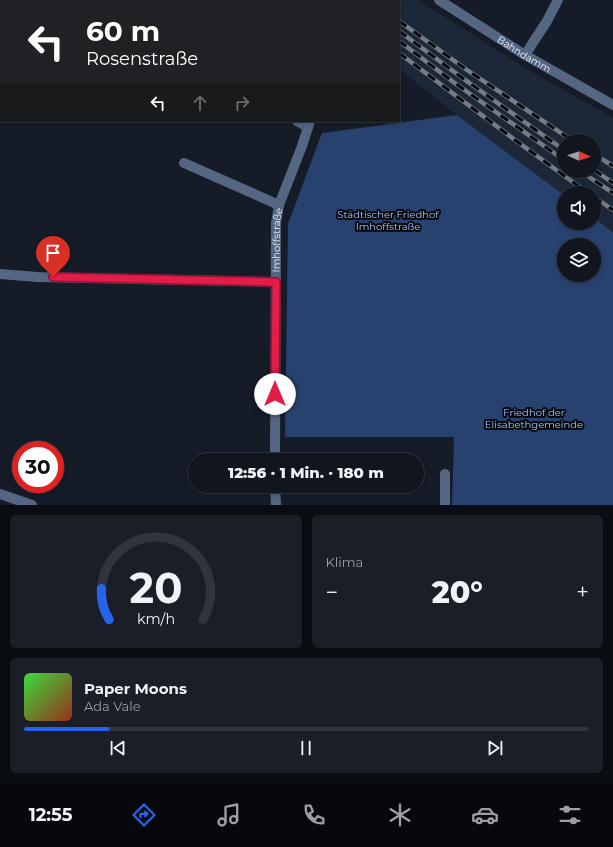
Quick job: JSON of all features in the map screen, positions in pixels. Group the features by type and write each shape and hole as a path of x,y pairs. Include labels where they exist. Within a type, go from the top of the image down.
{"street":[{"name":"Bahndamm","path":"439,0 525,55 613,105"},
{"path":"525,55 547,21 558,0"},
{"name":"Imhoffstraße","path":"275,453 276,223 279,205 309,124"},
{"path":"184,164 279,205"},
{"path":"0,274 37,277 276,282"},
{"path":"445,474 445,505"},
{"path":"276,493 276,505"},
{"path":"0,494 32,505"}],"shaded area":[{"path":"400,0 418,0 530,71 613,118 613,232 601,223 601,186 557,186 557,190 457,115 400,70"}],"green space":[{"name":"Städtischer Friedhof Imhoffstraße","path":"457,115 557,190 557,230 601,230 601,223 613,232 613,505 452,505 454,437 285,437 288,224 322,133"}],"railway":[{"path":"400,22 467,70 563,134"},
{"path":"400,32 557,145"},
{"path":"400,42 456,84 557,155"},
{"path":"400,54 578,186"},
{"path":"601,158 613,166"},
{"path":"601,175 613,183"},
{"path":"590,178 613,193"},
{"path":"601,202 613,210"}],"route":[{"path":"53,277 276,282 275,394"}],"park label":[{"name":"Friedhof der Elisabethgemeinde","path":"534,418"}]}
